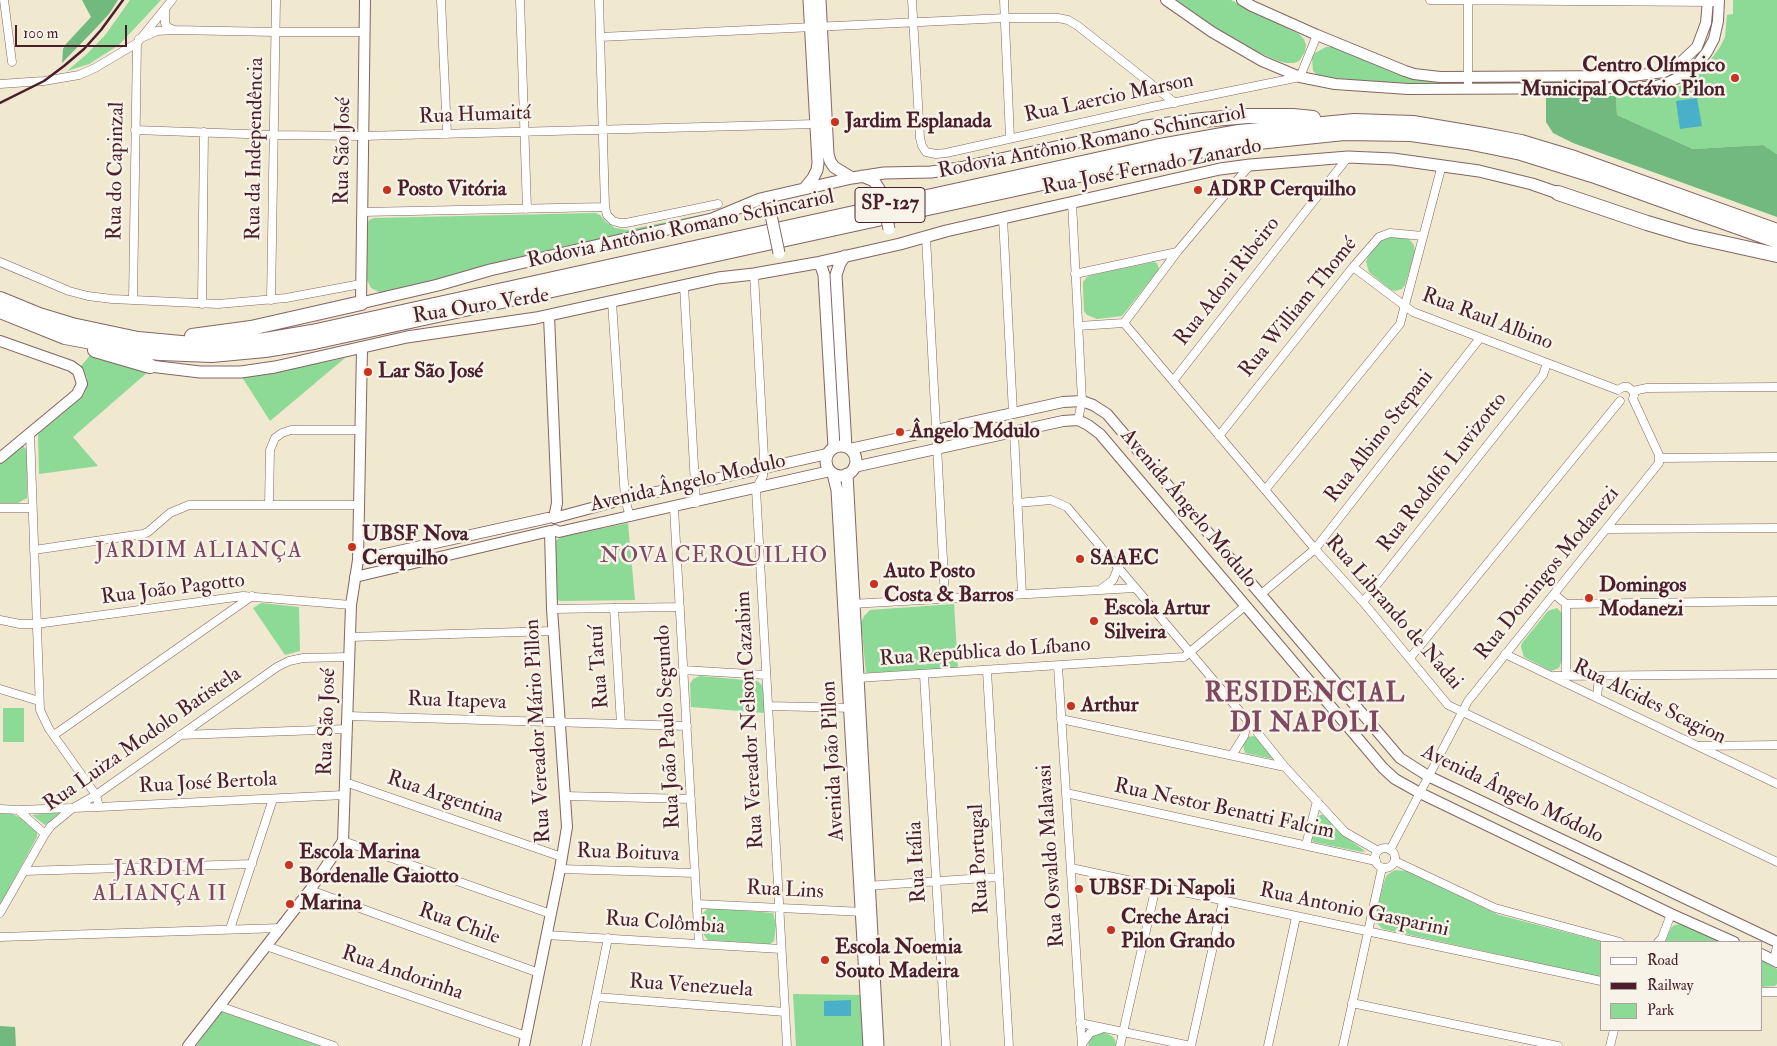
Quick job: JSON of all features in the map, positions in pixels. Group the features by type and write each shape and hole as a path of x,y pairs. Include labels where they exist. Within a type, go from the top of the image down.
{"highway":[{"path":"1143,128 1247,116 1293,116 1354,121"},
{"name":"Rodovia Antônio Romano Schincariol","path":"0,299 39,315 72,325 138,339 217,344 289,336 1155,147 1238,132 1354,121 1413,123 1520,142 1574,158 1777,231"},
{"name":"Rodovia Antônio Romano Schincariol","path":"0,311 65,337 135,350 189,354 239,353 291,346 1166,156 1239,144 1344,133 1411,134 1460,140 1521,153 1592,175 1777,241"},
{"path":"1558,192 1691,236 1777,255"},
{"path":"138,339 225,332 361,302"},
{"path":"65,337 106,354 150,366"}],"main road":[{"path":"809,0 816,28 830,162 834,167 857,177 874,181 881,192 889,229 888,240 882,248"},
{"path":"804,189 817,170 816,28 820,0"},
{"path":"361,302 712,219 780,194 884,173 931,172 959,168 1143,128"},
{"name":"Rua José Fernado Zanardo","path":"816,263 1072,202 1220,169 1250,165 1348,157 1393,159 1479,171 1558,192"},
{"path":"780,194 773,203 771,215 779,253 784,262 793,267"},
{"path":"839,449 855,459 851,470 840,476 832,472 826,465 839,449 836,275 840,263 845,256"},
{"path":"816,263 821,266 824,275 839,449"},
{"name":"Rua Ouro Verde","path":"150,366 200,372 241,372 275,367 422,334 549,316 718,278 816,263"},
{"name":"Avenida João Pillon","path":"851,470 849,604 865,886 878,1046"},
{"name":"Avenida João Pillon","path":"832,472 837,490 858,678 855,708"},
{"name":"Avenida João Pillon","path":"867,912 869,1046"}],"street":[{"path":"4,0 12,62"},
{"path":"138,41 172,0"},
{"name":"Rua da Independência","path":"270,300 276,0"},
{"name":"Rua São José","path":"361,302 365,0"},
{"path":"442,0 447,134"},
{"path":"520,0 527,209"},
{"path":"599,0 606,212 610,218 620,223 718,204"},
{"path":"912,0 913,23"},
{"path":"1004,0 1010,138"},
{"path":"1166,0 1212,32 1262,61 1300,77 1336,84 1408,89 1633,88 1667,83 1686,74 1708,52 1714,39 1718,21 1719,1 1430,0"},
{"path":"1242,0 1252,3 1316,35 1414,74 1440,77 1632,76 1664,72 1679,64 1696,47 1706,22 1708,1"},
{"path":"1468,0 1468,88"},
{"path":"166,8 165,24 174,30"},
{"path":"600,37 1006,18 1058,18 1068,20 1078,26 1175,103"},
{"name":"Rua Laercio Marson","path":"913,23 920,138 926,152 936,154 1300,77"},
{"path":"0,84 44,81 79,75 107,62 138,41 157,31 365,32"},
{"path":"1300,77 1316,35"},
{"name":"Rua do Capinzal","path":"133,300 138,41"},
{"name":"Rua Humaitá","path":"135,130 363,136 816,124"},
{"path":"202,304 204,132"},
{"name":"Rua Adoni Ribeiro","path":"1173,381 1348,157"},
{"path":"1078,326 1124,323 1177,252 1250,165"},
{"path":"1265,490 1400,324 1442,165"},
{"path":"851,470 1063,421 1078,420 1082,401 1072,202"},
{"path":"362,212 605,207"},
{"path":"1003,218 1013,413"},
{"name":"Rua William Thomé","path":"1220,436 1352,267 1379,237 1384,234 1423,236"},
{"path":"926,237 946,598"},
{"path":"1076,274 1177,252"},
{"path":"0,262 69,291 88,296 133,300 218,304 270,300 361,284"},
{"name":"Rua Raul Albino","path":"1352,267 1413,312 1618,390"},
{"name":"Rua Vereador Nelson Cazabim","path":"754,274 764,468 763,476 756,489 787,1046"},
{"path":"684,286 696,503"},
{"path":"612,302 625,499 630,517"},
{"path":"549,316 557,503 551,518"},
{"name":"Rua Librando de Nadai","path":"1124,323 1315,549 1363,602 1448,705 1777,862"},
{"name":"Rua Albino Stepani","path":"1260,595 1315,549 1480,338"},
{"path":"0,458 77,394 82,384 78,371 71,366 1,343"},
{"name":"Rua São José","path":"343,842 351,605 358,555 362,348"},
{"name":"Rua Rodolfo Luvizotto","path":"1363,602 1543,375 1547,363"},
{"path":"1633,399 1628,403 1620,401 1617,396 1618,390 1626,386 1633,391 1647,388 1777,386"},
{"path":"1633,391 1633,399 1660,458 1777,457"},
{"name":"Avenida Ângelo Modulo","path":"358,555 379,555 551,518 839,449 1063,402 1082,401 1093,405 1107,414 1260,595"},
{"path":"1410,658 1620,401"},
{"name":"Avenida Ângelo Modulo","path":"1078,420 1100,434 1383,768 1400,782 1420,794"},
{"path":"269,504 270,450 275,438 291,430 360,430"},
{"path":"1014,432 1022,594"},
{"path":"30,434 39,701 42,716 96,794 99,807"},
{"name":"Rua Domingos Modanezi","path":"1390,850 1468,701 1654,470 1660,458"},
{"name":"Avenida Ângelo Modulo","path":"355,577 552,530 559,532 832,472"},
{"path":"1017,503 1051,500 1066,507 1285,767 1346,832 1378,852"},
{"path":"34,550 143,534 170,513 189,505 358,505"},
{"path":"0,508 32,508"},
{"name":"Rua João Paulo Segundo","path":"674,508 699,944"},
{"name":"Rua Vereador Mário Pillon","path":"525,1041 567,827 553,631 552,530 545,526 545,522 551,518"},
{"path":"1606,529 1777,528"},
{"path":"1101,590 1112,580 1118,568"},
{"path":"1228,586 1242,573"},
{"path":"849,604 1135,588"},
{"path":"1554,594 1566,604 1777,601"},
{"name":"Avenida Ângelo Módolo","path":"1260,595 1400,758 1428,776 1777,942"},
{"path":"54,735 252,596"},
{"name":"Rua João Pagotto","path":"0,620 20,624 36,624 94,617 137,609 252,596 351,605"},
{"path":"1566,604 1566,676"},
{"name":"Rua República do Líbano","path":"858,678 1184,658 1245,606"},
{"path":"552,609 680,607"},
{"name":"Rua Tatuí","path":"614,608 621,724"},
{"path":"1261,625 1275,613"},
{"path":"350,637 553,631"},
{"name":"Rua Alcides Scagion","path":"1505,654 1777,784"},
{"name":"Rua Luiza Modolo Batistela","path":"0,913 45,834 51,826 73,808 283,664 303,658 349,657"},
{"name":"Rua Osvaldo Malavasi","path":"1058,666 1082,1045"},
{"path":"683,670 766,676"},
{"name":"Rua Portugal","path":"987,671 1008,1046"},
{"path":"1552,676 1777,674"},
{"name":"Rua Itália","path":"924,675 946,1046"},
{"path":"1597,698 1599,676"},
{"path":"0,689 39,701"},
{"path":"768,706 855,708"},
{"name":"Rua Itapeva","path":"347,716 687,726"},
{"path":"1061,719 1285,767"},
{"path":"1232,756 1241,743 1248,721"},
{"path":"180,735 347,729"},
{"path":"1697,746 1777,745"},
{"name":"Rua Argentina","path":"345,782 562,857"},
{"name":"Rua Nestor Benatti Falcim","path":"1066,793 1376,861"},
{"name":"Rua José Bertola","path":"0,809 99,807 344,794"},
{"name":"Avenida Ângelo Módolo","path":"1420,794 1732,941"},
{"path":"564,796 691,799"},
{"path":"230,929 273,799"},
{"path":"1306,845 1317,801"},
{"path":"18,810 45,834"},
{"path":"188,1046 310,890 343,842 551,914"},
{"path":"1384,848 1390,850 1394,855 1395,861 1391,866 1382,868 1376,861 1378,852 1384,848"},
{"path":"1395,861 1495,908 1616,941"},
{"path":"24,871 252,864"},
{"name":"Rua Antonio Gasparini","path":"1071,868 1600,981"},
{"path":"1343,1046 1382,868"},
{"name":"Rua Boituva","path":"560,869 695,873"},
{"path":"865,886 999,877"},
{"path":"1120,1046 1156,886"},
{"name":"Rua Chile","path":"310,890 539,973"},
{"path":"1080,1023 1191,1046 1223,901"},
{"name":"Rua Lins","path":"697,904 867,912"},
{"path":"1659,941 1662,938 1671,914"},
{"path":"1268,1046 1296,917"},
{"path":"0,937 281,928"},
{"name":"Rua Colômbia","path":"546,935 781,949"},
{"path":"586,1046 608,938"},
{"name":"Rua Andorinha","path":"266,946 525,1041"},
{"path":"1762,954 1775,961 1777,946"},
{"path":"1762,992 1777,992"},
{"name":"Rua Venezuela","path":"596,997 784,1012"},
{"path":"1352,1002 1558,1046"},
{"path":"219,1006 334,1046"},
{"path":"1082,1045 1090,1033 1106,1029"},
{"path":"1106,1029 1117,1037 1120,1046"},
{"path":"1610,1046 1614,1031"}],"green space":[{"path":"82,0 118,0 109,14 62,63 63,49 66,44 91,17"},
{"path":"130,0 161,0 119,45 89,64 67,71 106,34"},
{"path":"1172,0 1231,0 1299,34 1304,39 1306,45 1305,52 1299,61 1294,63 1278,61 1251,49 1211,27"},
{"name":"Centro Olímpico Municipal Octávio Pilon","path":"1733,0 1777,0 1777,154 1763,145 1693,149 1617,115 1616,96 1652,95 1665,92 1687,83 1701,73 1725,37 1727,15 1733,14"},
{"path":"1326,47 1333,47 1414,77 1451,82 1451,84 1322,79 1313,71 1312,58 1315,53"},
{"path":"1546,96 1616,96 1617,115 1693,149 1763,145 1777,154 1777,217 1573,143 1553,133 1546,122"},
{"path":"720,211 711,215 381,293 371,288 366,278 367,226 369,220 374,218 595,213 615,228 627,230"},
{"path":"1391,237 1409,239 1414,245 1415,252 1405,285 1402,289 1395,291 1391,290 1369,272 1366,262 1380,241"},
{"path":"1153,262 1157,263 1159,269 1122,316 1097,319 1087,315 1084,311 1083,282 1087,277"},
{"path":"92,353 149,371 73,437 98,466 39,474 38,434 81,398 85,392 87,378 81,366"},
{"path":"345,358 270,421 242,377 275,372"},
{"path":"23,446 27,450 27,498 18,503 0,503 0,464"},
{"path":"628,523 635,600 557,600 554,542 561,537"},
{"path":"261,603 299,607 300,651 285,655 253,608"},
{"path":"954,604 958,668 866,673 861,623 864,616 870,610"},
{"path":"1557,608 1562,613 1562,660 1559,668 1551,671 1524,657 1521,647 1522,643 1548,611"},
{"path":"700,676 757,681 763,689 765,713 691,707 690,684 693,679"},
{"path":"3,708 24,708 24,742 3,742"},
{"path":"1248,737 1256,737 1273,759 1245,753 1243,745"},
{"path":"61,812 45,825 32,815"},
{"path":"0,814 12,814 21,818 31,825 37,833 37,837 0,905"},
{"path":"1320,815 1323,815 1343,835 1365,851 1313,842 1312,839"},
{"path":"1395,870 1407,871 1499,915 1600,941 1600,977 1383,929 1376,923 1375,918 1387,875"},
{"path":"707,909 773,913 776,925 774,941 770,944 708,940 704,935 702,914"},
{"path":"1681,924 1722,941 1665,941 1674,925"},
{"path":"1762,961 1777,969 1777,984 1775,986 1762,987"},
{"path":"793,994 861,995 864,1046 796,1046"},
{"path":"223,1010 320,1046 196,1046"},
{"path":"0,1026 15,1027 16,1046 0,1046"},
{"path":"1103,1032 1112,1036 1116,1046 1088,1046 1090,1038 1094,1034"}],"water":[{"path":"1697,98 1702,126 1680,129 1676,101"},
{"path":"851,1000 851,1016 824,1016 824,1001"}],"railway":[{"path":"0,103 44,81 64,66 84,49 101,30 123,0"}],"place":[{"name":"Centro Olímpico Municipal Octávio Pilon","path":"1735,78"},
{"name":"Jardim Esplanada","path":"835,122"},
{"name":"Posto Vitória","path":"387,190"},
{"name":"ADRP Cerquilho","path":"1198,190"},
{"name":"Lar São José","path":"368,372"},
{"name":"Ângelo Módulo","path":"900,432"},
{"name":"UBSF Nova Cerquilho","path":"352,547"},
{"name":"SAAEC","path":"1080,559"},
{"name":"Auto Posto Costa & Barros","path":"874,584"},
{"name":"Domingos Modanezi","path":"1589,598"},
{"name":"Escola Artur Silveira","path":"1094,621"},
{"name":"Arthur","path":"1071,706"},
{"name":"Escola Marina Bordenalle Gaiotto","path":"289,865"},
{"name":"UBSF Di Napoli","path":"1079,889"},
{"name":"Marina","path":"290,904"},
{"name":"Creche Araci Pilon Grando","path":"1111,930"},
{"name":"Escola Noemia Souto Madeira","path":"825,960"}],"district":[{"name":"JARDIM ALIANÇA","path":"199,552"},
{"name":"NOVA CERQUILHO","path":"714,557"},
{"name":"RESIDENCIAL DI NAPOLI","path":"1305,710"},
{"name":"JARDIM ALIANÇA II","path":"160,882"}]}
